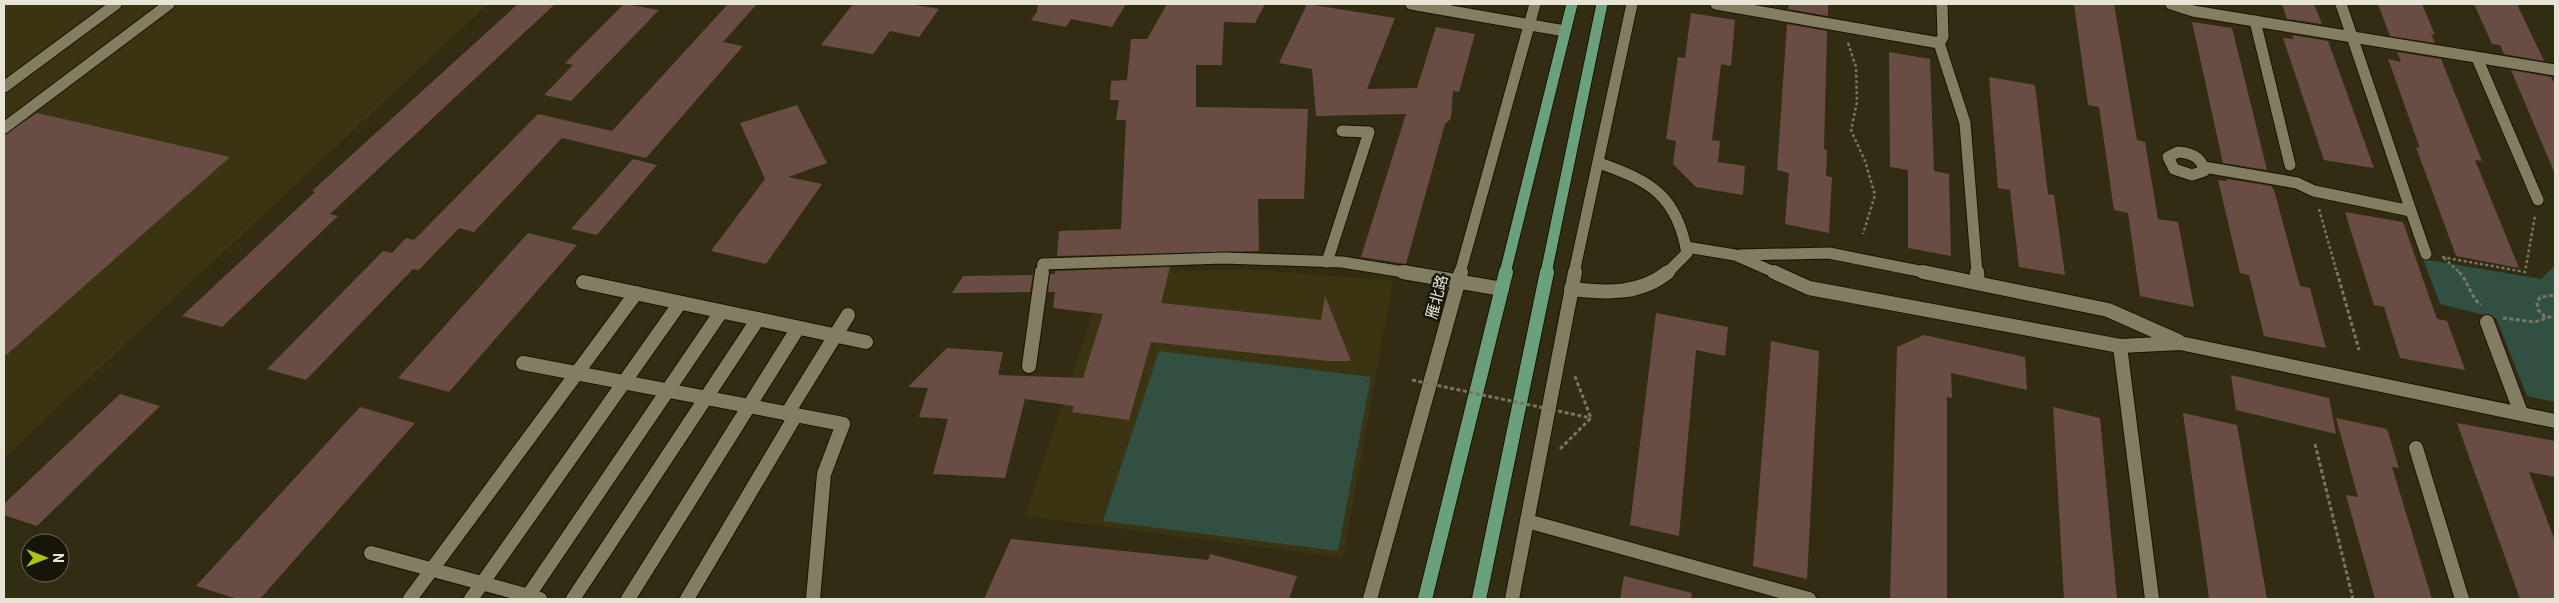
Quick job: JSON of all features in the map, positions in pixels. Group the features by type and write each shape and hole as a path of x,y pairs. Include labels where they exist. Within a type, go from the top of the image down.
{"main road":[{"path":"1425,599 1572,4"},
{"path":"1479,599 1602,4"}],"street":[{"path":"4,87 116,4"},
{"path":"4,128 169,4"},
{"path":"1411,4 1565,31"},
{"name":"雁北路","path":"1370,599 1535,4"},
{"path":"1512,599 1571,289 1632,4"},
{"path":"1716,4 1939,43"},
{"path":"1939,43 1943,37 1942,4"},
{"path":"2171,4 2193,11 2555,70"},
{"path":"2341,4 2354,37 2426,254"},
{"path":"2255,21 2290,165"},
{"path":"1939,43 1965,123 1978,283"},
{"path":"2477,58 2538,200"},
{"path":"1327,262 1369,132 1342,131"},
{"path":"1571,289 1610,293 1629,291 1654,283 1674,270 1687,253 1679,220 1667,201 1648,184 1625,172 1599,163"},
{"path":"2204,167 2297,183 2314,191 2411,211"},
{"path":"1686,247 1735,255 1829,253 2108,310 2180,343 2555,421"},
{"path":"1735,255 1809,288 2120,346 2180,343"},
{"path":"1029,366 1043,264 1224,258 1327,262 1502,288"},
{"path":"583,282 866,342"},
{"path":"410,599 636,293"},
{"path":"471,599 622,382 680,303"},
{"path":"371,553 532,598 721,312"},
{"path":"687,599 848,315"},
{"path":"574,599 758,319"},
{"path":"2492,320 2521,413"},
{"path":"628,599 798,328"},
{"path":"2120,346 2152,599"},
{"path":"523,363 843,424 824,474 813,599"},
{"path":"2416,448 2462,599"},
{"path":"1527,521 1809,599"}],"path":[{"path":"1842,26 1856,67 1857,102 1851,130 1865,161 1874,195 1863,234"},
{"path":"2314,191 2358,350"},
{"path":"2426,254 2525,272 2538,200"},
{"path":"2443,257 2465,278 2475,301 2482,306"},
{"path":"2545,318 2539,311 2537,303 2540,297 2555,295"},
{"path":"2492,320 2518,318 2535,322 2555,315"},
{"path":"1561,340 1591,418"},
{"path":"1412,380 1591,418"},
{"path":"1536,472 1591,418"},
{"path":"2315,444 2353,599"}],"shaded area":[{"path":"4,4 488,4 4,458"},
{"path":"1257,270 1393,281 1343,558 1025,516 1107,271"}],"green space":[{"path":"2423,259 2541,279 2555,265 2555,402 2527,396 2496,318 2440,304"},
{"path":"1159,351 1371,377 1338,551 1103,521"}],"building":[{"path":"518,4 555,4 330,214 338,216 222,327 182,316 315,192 312,191"},
{"path":"624,4 659,10 571,101 544,95 573,65 565,63"},
{"path":"728,4 757,4 723,42 743,46 646,158 562,138 474,232 459,228 419,270 413,269 306,380 267,369 383,251 392,253 406,238 414,240 538,114 612,131"},
{"path":"853,4 909,4 939,9 919,37 890,31 873,54 821,45"},
{"path":"1038,4 1126,4 1112,27 1071,19 1066,27 1031,20 1037,12"},
{"path":"1167,4 1265,4 1255,23 1224,22 1222,65 1196,65 1196,107 1308,109 1304,199 1258,199 1259,251 1057,256 1059,231 1121,229 1126,120 1116,120 1119,100 1110,100 1111,81 1127,80 1131,39 1147,39"},
{"path":"1307,4 1395,18 1367,89 1417,88 1436,27 1475,34 1459,92 1453,91 1451,118 1445,124 1406,264 1361,257 1406,114 1316,116 1312,69 1279,63"},
{"path":"1789,4 1828,4 1828,16 1788,9"},
{"path":"2074,4 2114,4 2137,140 2145,142 2158,219 2178,222 2194,307 2140,296 2128,213 2114,210 2099,107 2088,105"},
{"path":"2282,4 2314,4 2322,24 2287,19"},
{"path":"2378,4 2422,4 2435,35 2431,34 2435,43 2390,36"},
{"path":"2474,4 2517,4 2544,61 2504,54 2500,45 2492,44"},
{"path":"1691,13 1735,20 1731,66 1721,64 1712,140 1720,141 1718,162 1745,166 1743,195 1696,187 1673,164 1676,141 1666,139 1678,57 1685,58"},
{"path":"2192,22 2232,28 2267,170 2223,163"},
{"path":"1787,24 1827,31 1824,149 1827,150 1826,176 1832,177 1829,233 1785,224 1789,173 1777,170"},
{"path":"2292,35 2328,41 2374,168 2324,160 2283,38 2294,39"},
{"path":"1889,52 1930,59 1934,171 1949,174 1951,256 1908,248 1908,170 1890,167"},
{"path":"2397,52 2441,59 2482,161 2475,160 2519,268 2456,256 2416,147 2420,148 2388,59 2401,62"},
{"path":"2511,70 2551,77 2555,85 2555,174"},
{"path":"1989,77 2035,85 2048,194 2054,195 2065,275 2019,267 2010,190 1998,188"},
{"path":"797,105 827,163 788,177 822,184 766,264 711,251 765,179 740,123"},
{"path":"37,113 230,157 4,357 4,135"},
{"path":"633,159 657,165 597,235 571,229"},
{"path":"2227,179 2271,186 2274,190 2300,286 2310,288 2326,348 2264,336 2249,275 2240,273 2218,180 2227,181"},
{"path":"2345,212 2403,222 2437,319 2447,321 2465,370 2400,358 2384,307 2374,305"},
{"path":"528,233 577,245 449,392 398,378"},
{"path":"1170,267 1161,303 1321,320 1325,296 1351,361 1329,361 1151,342 1129,420 1072,412 1074,406 1025,399 1005,478 933,474 948,419 919,417 928,388 908,387 947,348 1003,352 998,375 1083,378 1103,314 1053,308 1055,292 1048,292 1050,274 1055,274 1055,271"},
{"path":"1033,275 1030,292 952,293 963,276"},
{"path":"1656,313 1728,327 1725,356 1696,350 1679,536 1630,525"},
{"path":"1924,335 2025,357 2027,390 1951,373 1952,398 1947,397 1947,599 1890,599 1897,347"},
{"path":"1771,341 1819,351 1807,579 1753,566"},
{"path":"2231,375 2329,398 2336,434 2236,410"},
{"path":"120,394 160,406 37,526 4,515 4,504"},
{"path":"360,407 415,423 260,599 237,599 196,586"},
{"path":"2053,407 2100,418 2117,599 2064,599"},
{"path":"2183,413 2237,425 2267,599 2209,598"},
{"path":"2336,418 2387,429 2399,468 2392,467 2432,599 2375,599 2346,495 2358,497"},
{"path":"2457,423 2555,441 2555,477 2529,472 2555,541 2555,599 2520,599"},
{"path":"1011,539 1208,560 1210,554 1297,576 1289,599 984,599"},
{"path":"1624,576 1692,593 1691,599 1620,599"}]}
